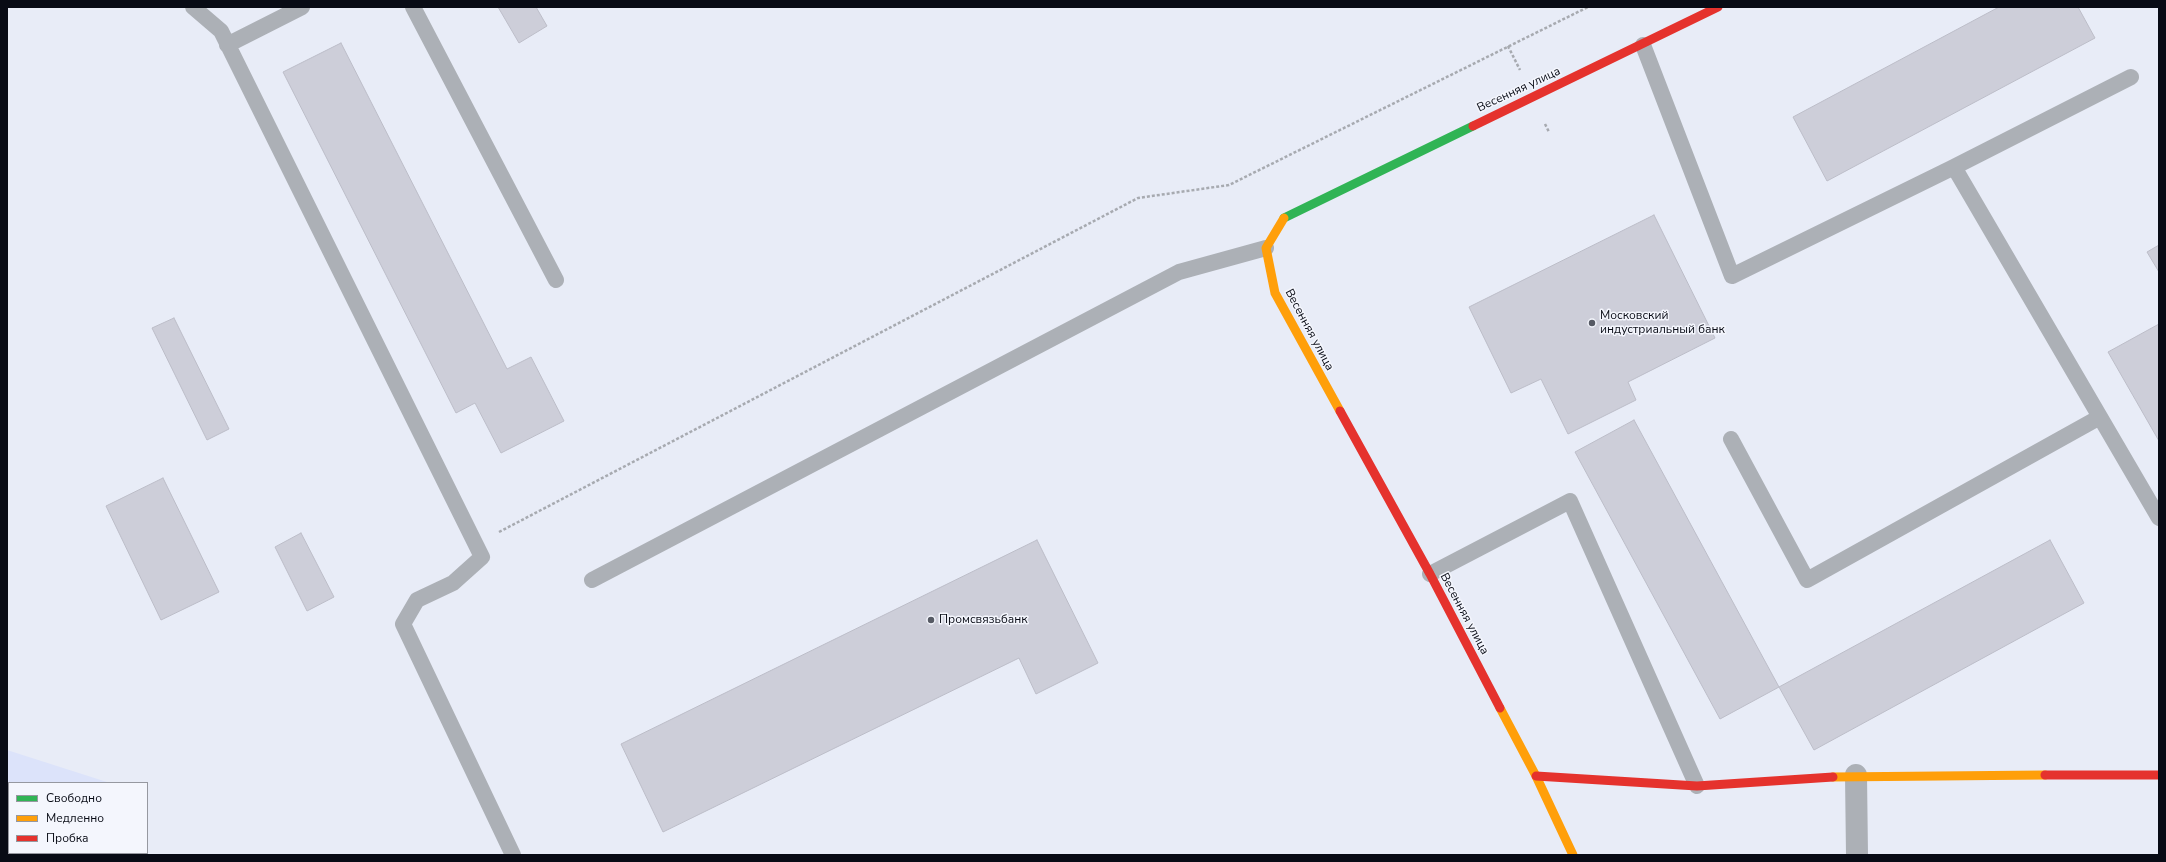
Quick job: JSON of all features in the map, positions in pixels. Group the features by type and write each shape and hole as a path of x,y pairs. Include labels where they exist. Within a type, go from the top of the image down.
{"street":[{"name":"Весенняя улица","path":"1573,855 1536,776 1430,574 1275,293 1266,248 1284,217 1643,45 1718,7"},
{"path":"1536,776 1697,786 1856,775 2159,775"},
{"path":"1856,775 1858,855"}],"lane":[{"path":"193,7 221,31 482,557 453,583 417,600 403,624 513,855"},
{"path":"227,44 302,7"},
{"path":"413,7 556,280"},
{"path":"1643,45 1732,276 1954,167 2131,77"},
{"path":"1954,167 2159,518"},
{"path":"592,580 1179,272 1266,248"},
{"path":"1731,439 1807,580 2100,417"},
{"path":"1430,574 1570,501 1697,786"}],"path":[{"path":"476,544 1138,198 1229,185 1588,7"}],"shaded area":[{"path":"7,750 107,782 8,782 8,854 96,854 7,855"}],"building":[{"path":"498,7 536,7 547,26 519,43"},
{"path":"1999,7 2078,7 2095,38 1827,181 1793,117"},
{"path":"341,43 507,369 531,357 564,421 501,453 475,403 456,413 283,72"},
{"name":"Московский индустриальный банк","path":"1654,215 1715,338 1628,382 1636,400 1568,434 1541,379 1511,393 1469,307"},
{"path":"2159,245 2159,272 2147,252"},
{"path":"174,318 229,429 207,440 152,328"},
{"path":"2159,324 2159,441 2108,352"},
{"path":"1634,420 1779,687 1720,719 1575,452"},
{"path":"163,478 219,592 161,620 106,506"},
{"path":"301,533 334,597 307,611 275,547"},
{"path":"1037,540 1098,663 1036,694 1019,658 663,832 621,744"},
{"path":"2050,540 2084,603 1814,750 1779,687"}],"traffic: fast":[{"path":"1284,218 1473,126"}],"traffic: slow":[{"path":"1284,218 1266,248 1275,293 1340,411"},
{"path":"1500,708 1536,776 1573,855"},
{"path":"1833,777 2045,775"}],"traffic: jam":[{"path":"1473,126 1718,7"},
{"path":"1340,411 1430,574 1500,708"},
{"path":"2045,775 2159,775"},
{"path":"1536,776 1697,786 1833,777"}],"place":[{"name":"Московский индустриальный банк","path":"1592,323"},
{"name":"Промсвязьбанк","path":"931,620"}]}
